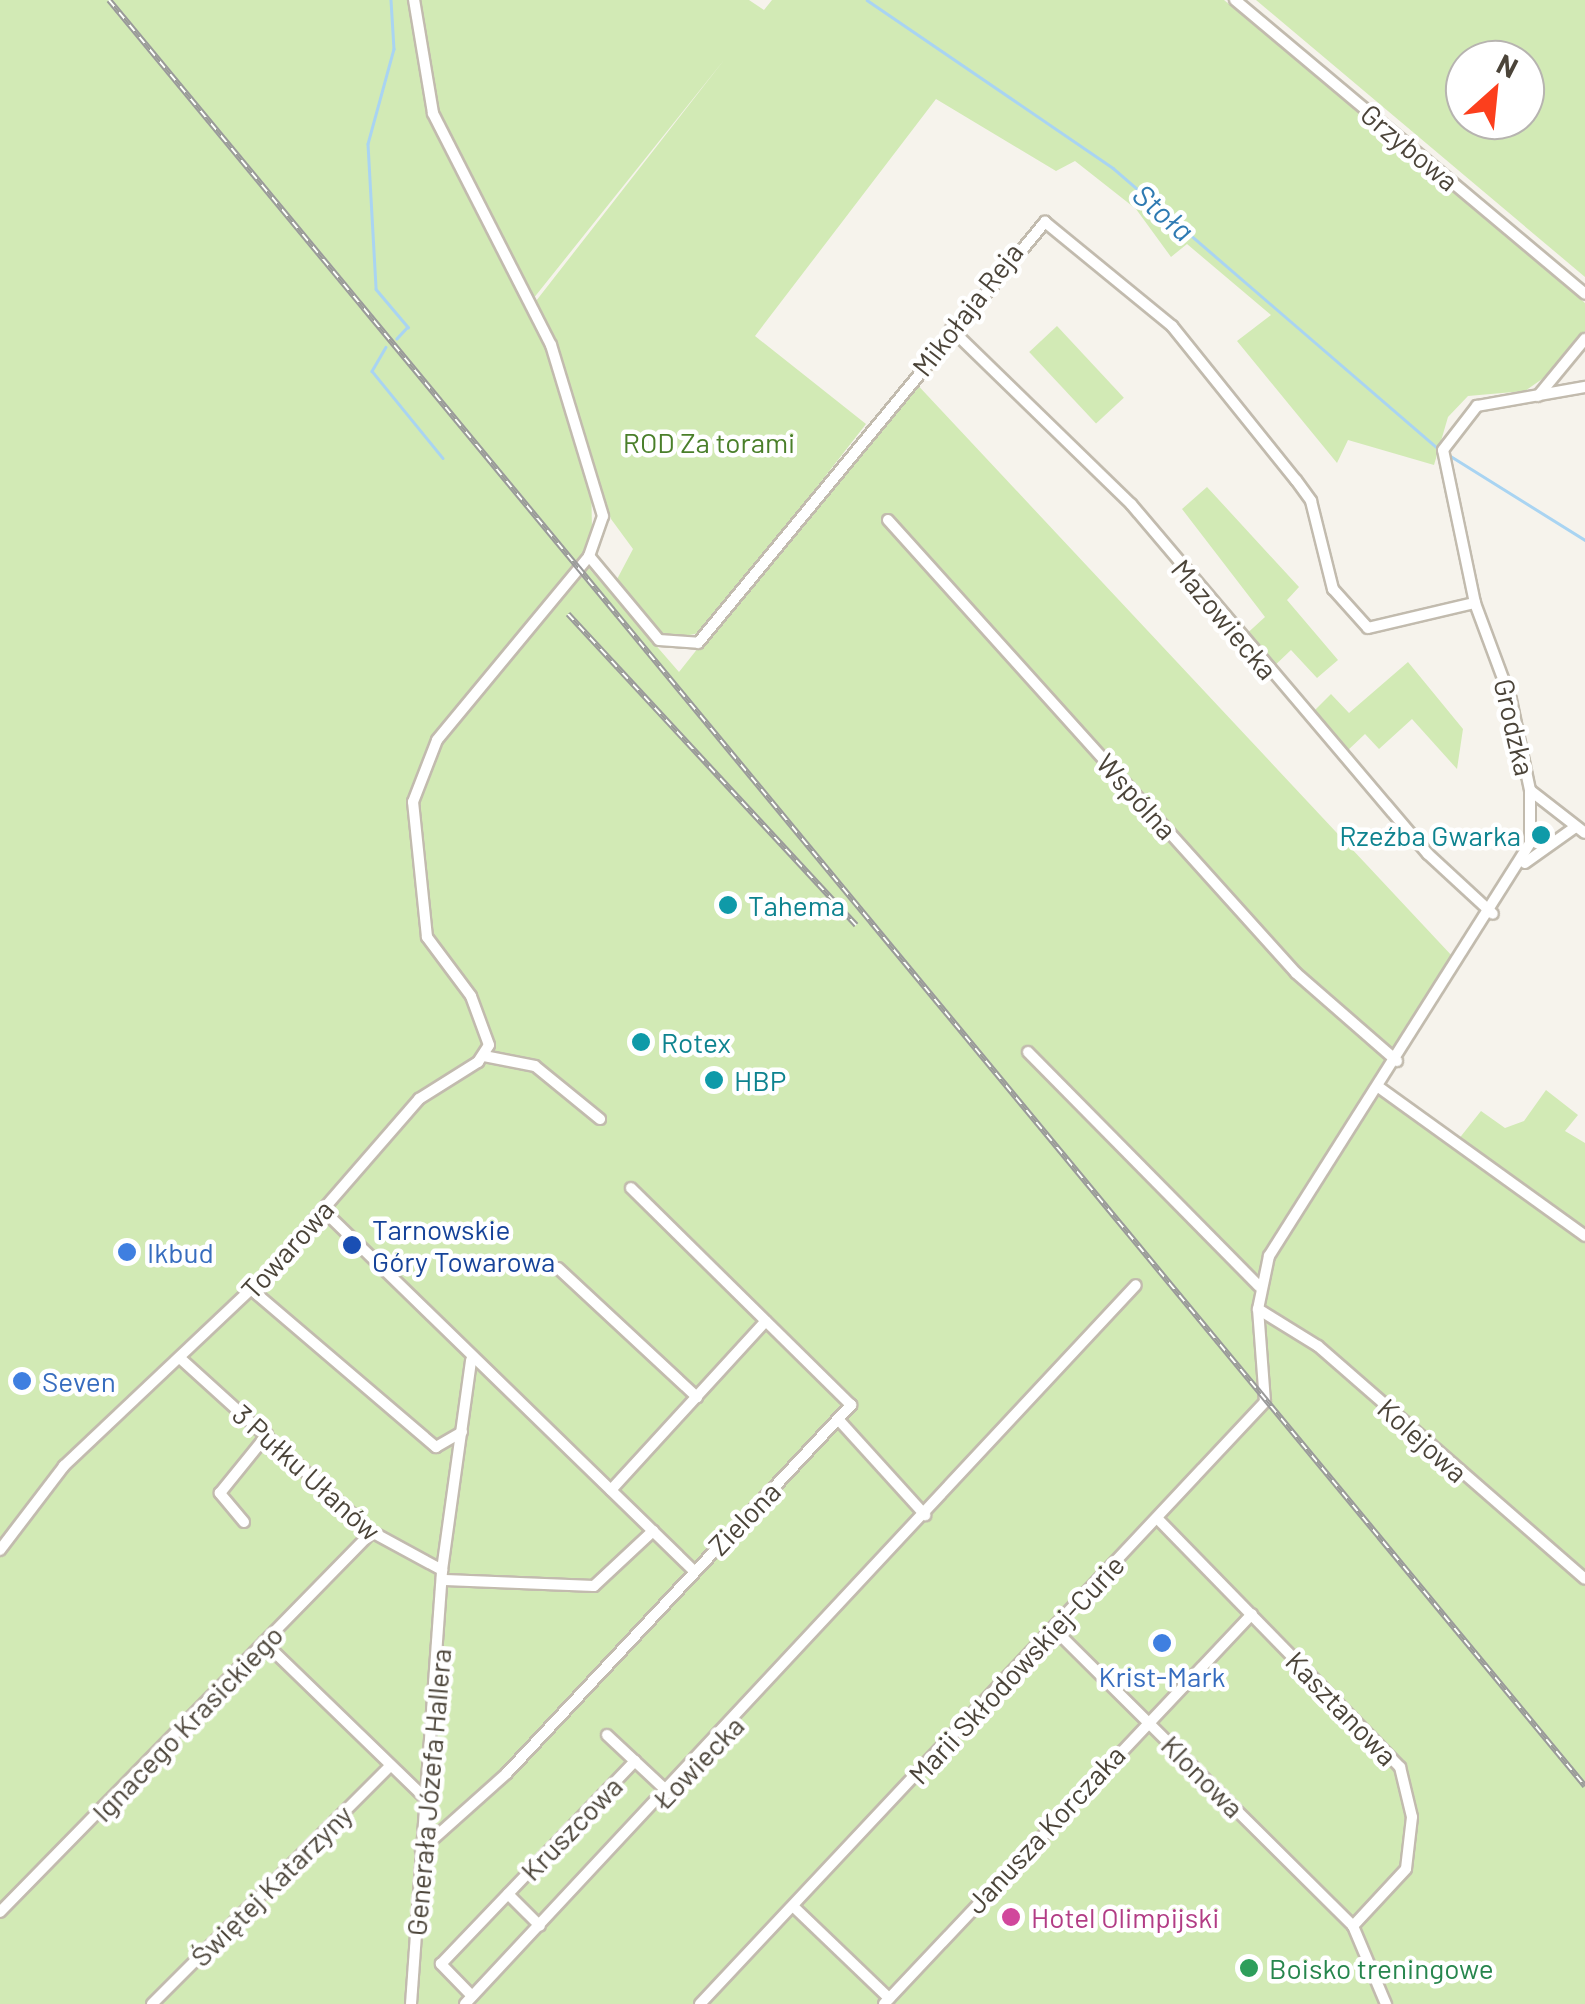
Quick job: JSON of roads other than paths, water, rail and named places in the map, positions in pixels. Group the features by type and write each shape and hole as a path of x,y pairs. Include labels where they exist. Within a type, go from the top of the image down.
{"street":[{"name":"Grzybowa","path":"1236,0 1585,294"},
{"path":"414,3 433,113 551,346 603,516 589,556 445,728 413,802 427,936 488,1026 484,1056 535,1066 600,1119"},
{"name":"Mikołaja Reja","path":"589,556 659,640 698,643 1029,231 1060,227 1172,326 1296,480 1311,501 1334,590 1368,628 1475,603"},
{"name":"Mazowiecka","path":"951,329 1130,504 1393,814 1493,914"},
{"path":"1538,396 1585,339"},
{"name":"Grodzka","path":"1258,1309 1259,1286 1524,864 1530,790 1507,683 1475,603 1443,450 1477,406 1585,387"},
{"name":"Wspólna","path":"888,520 1296,973 1397,1061"},
{"path":"1524,864 1579,830 1530,790"},
{"path":"1028,1052 1207,1243 1259,1286"},
{"name":"Towarowa","path":"0,1550 64,1466 252,1290 419,1099 484,1056"},
{"path":"1380,1088 1585,1236"},
{"path":"631,1188 852,1404 838,1420 925,1515"},
{"path":"323,1210 470,1364 611,1490 694,1571"},
{"path":"558,1268 697,1396"},
{"name":"Łowiecka","path":"469,2000 669,1793 1136,1285"},
{"path":"252,1290 436,1448 462,1431"},
{"name":"Marii Skłodowskiej-Curie","path":"700,2004 1265,1402 1258,1309"},
{"name":"Kolejowa","path":"1258,1309 1318,1346 1585,1578"},
{"path":"611,1490 766,1321"},
{"name":"3 Pułku Ułanów","path":"181,1359 372,1532 444,1575"},
{"name":"Generała Józefa Hallera","path":"411,2004 444,1575 470,1364"},
{"name":"Zielona","path":"422,1850 507,1774 838,1420"},
{"path":"244,1522 220,1493 268,1435"},
{"name":"Kasztanowa","path":"1157,1518 1385,1747 1408,1788 1406,1869 1353,1926"},
{"path":"444,1575 594,1586 654,1531"},
{"name":"Ignacego Krasickiego","path":"0,1912 372,1532"},
{"name":"Janusza Korczaka","path":"886,2001 1146,1720 1252,1614"},
{"name":"Klonowa","path":"1053,1628 1353,1926"},
{"path":"264,1642 428,1801"},
{"name":"Kruszcowa","path":"607,1735 669,1793"},
{"name":"Kruszcowa","path":"469,2000 441,1964 635,1761"},
{"name":"Świętej Katarzyny","path":"152,2004 390,1766"},
{"name":"Kruszcowa","path":"508,1894 540,1926"},
{"path":"794,1907 886,2001"},
{"path":"1353,1926 1386,2002 1400,2004"}],"waterway":[{"path":"391,0 394,49 368,144 376,289 408,327 397,339"},
{"name":"Stoła","path":"867,0 1113,168 1439,449"},
{"path":"386,347 372,371 443,458"},
{"name":"Stoła","path":"1449,455 1585,540"}],"railway":[{"path":"109,0 1585,1786"},
{"path":"568,614 856,925"}],"place":[{"name":"Rzeźba Gwarka","path":"1541,835"},
{"name":"Tahema","path":"728,905"},
{"name":"Rotex","path":"641,1042"},
{"name":"HBP","path":"714,1080"},
{"name":"Tarnowskie Góry Towarowa","path":"352,1245"},
{"name":"Ikbud","path":"127,1252"},
{"name":"Seven","path":"22,1381"},
{"name":"Krist-Mark","path":"1162,1643"},
{"name":"Hotel Olimpijski","path":"1011,1917"},
{"name":"Boisko treningowe","path":"1249,1968"}],"park label":[{"name":"ROD Za torami","path":"709,442"}]}
